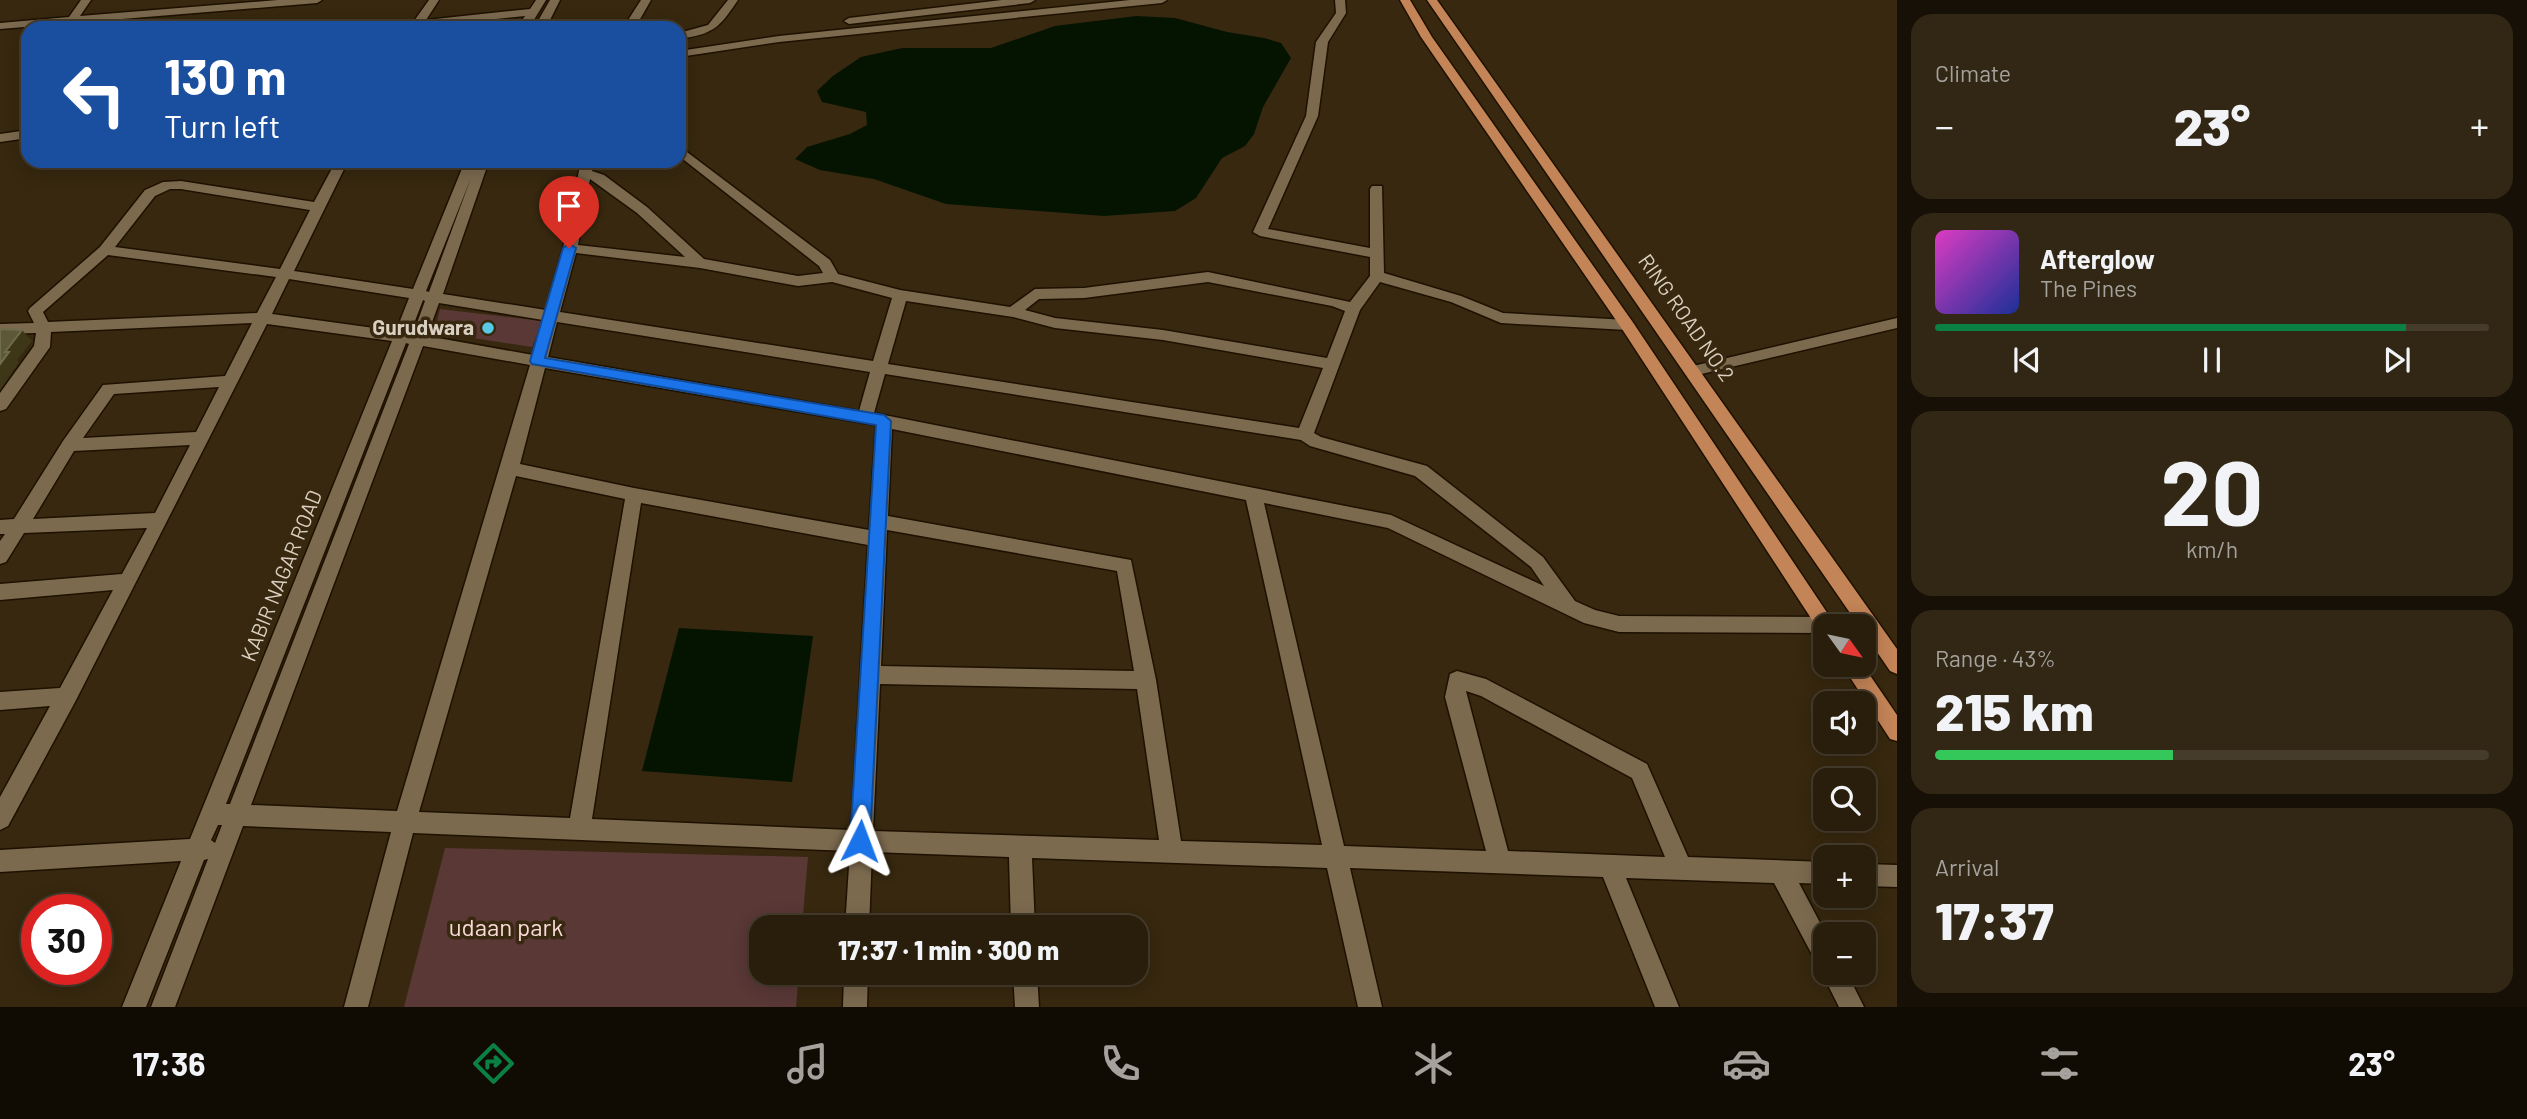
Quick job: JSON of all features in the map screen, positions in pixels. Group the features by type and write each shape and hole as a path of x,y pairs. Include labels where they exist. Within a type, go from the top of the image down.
{"main road":[{"path":"1405,0 1441,58 1627,325 1818,614"},
{"name":"RING ROAD NO.2","path":"1432,0 1897,665"},
{"path":"1861,677 1897,732"}],"street":[{"path":"72,20 86,0"},
{"path":"60,21 317,0"},
{"path":"420,21 434,0"},
{"path":"527,21 541,0"},
{"path":"544,21 555,0"},
{"path":"633,21 646,0"},
{"path":"686,36 712,30 733,0"},
{"path":"686,42 1030,0"},
{"path":"686,53 779,40 1161,0"},
{"path":"1340,0 1341,13 1322,42 1312,116 1260,232 1376,254"},
{"path":"447,21 533,12"},
{"path":"0,26 21,24"},
{"path":"0,138 21,135"},
{"path":"0,149 21,147"},
{"path":"686,155 825,263 832,277"},
{"path":"0,819 160,520 338,168"},
{"path":"163,1007 237,815 425,297 469,168"},
{"path":"425,297 481,168"},
{"path":"356,1007 405,822 510,469 569,248 586,168"},
{"path":"587,168 642,210 700,263"},
{"path":"0,405 41,347 44,328 35,311 105,250 150,194 168,185 181,185 318,207"},
{"path":"1305,435 1353,309 1377,276 1377,188"},
{"path":"569,248 700,263 798,281 832,277 901,295 1013,312 1055,323 1163,335 1330,364"},
{"path":"105,250 286,274 1305,435 1316,442 1421,471 1537,562 1569,607"},
{"path":"1377,276 1456,299 1501,317 1577,324 1627,325"},
{"path":"1013,312 1035,294 1084,293 1208,277 1335,302 1353,309"},
{"path":"865,418 901,295"},
{"path":"0,329 262,318 409,339 884,421 1391,522 1591,617 1619,624 1813,626"},
{"path":"1693,371 1897,323"},
{"name":"KABIR NAGAR ROAD","path":"134,1007 409,339"},
{"path":"0,557 69,445 108,389 230,381"},
{"path":"857,915 884,421"},
{"path":"69,445 201,438"},
{"path":"510,469 550,475 634,495 1125,565 1146,680 1172,852"},
{"path":"1253,494 1370,1007"},
{"path":"579,830 634,495"},
{"path":"0,527 160,520"},
{"path":"0,592 127,581"},
{"path":"869,675 1146,680"},
{"path":"1500,863 1455,697 1457,680 1486,688 1640,771 1682,869"},
{"path":"0,701 68,696"},
{"path":"212,814 1020,847 1813,873"},
{"path":"1020,847 1023,915"},
{"path":"0,861 198,849 223,850"},
{"path":"1610,867 1667,1007"},
{"path":"1781,872 1813,933"},
{"path":"1876,875 1897,876"},
{"path":"855,1007 856,985"},
{"path":"1026,985 1027,1007"},
{"path":"1840,985 1852,1007"}],"green space":[{"path":"440,309 542,321 532,347 434,332"},
{"name":"udaan park","path":"445,848 808,857 803,915 749,915 749,985 798,985 796,1007 404,1007"}],"shaded area":[{"path":"1136,16 1175,18 1227,32 1264,38 1281,43 1291,58 1263,107 1254,134 1245,146 1222,158 1196,198 1175,211 1104,216 946,204 874,179 820,170 795,159 807,147 850,134 867,125 866,112 822,102 817,91 861,57 902,48 991,48 1055,26"},
{"path":"679,628 813,636 792,782 642,771"}],"building":[{"path":"0,329 22,330 5,352 9,352 0,364"}],"place":[{"name":"Gurudwara","path":"488,328"}],"route":[{"path":"569,248 537,361 884,421 860,841"}]}
